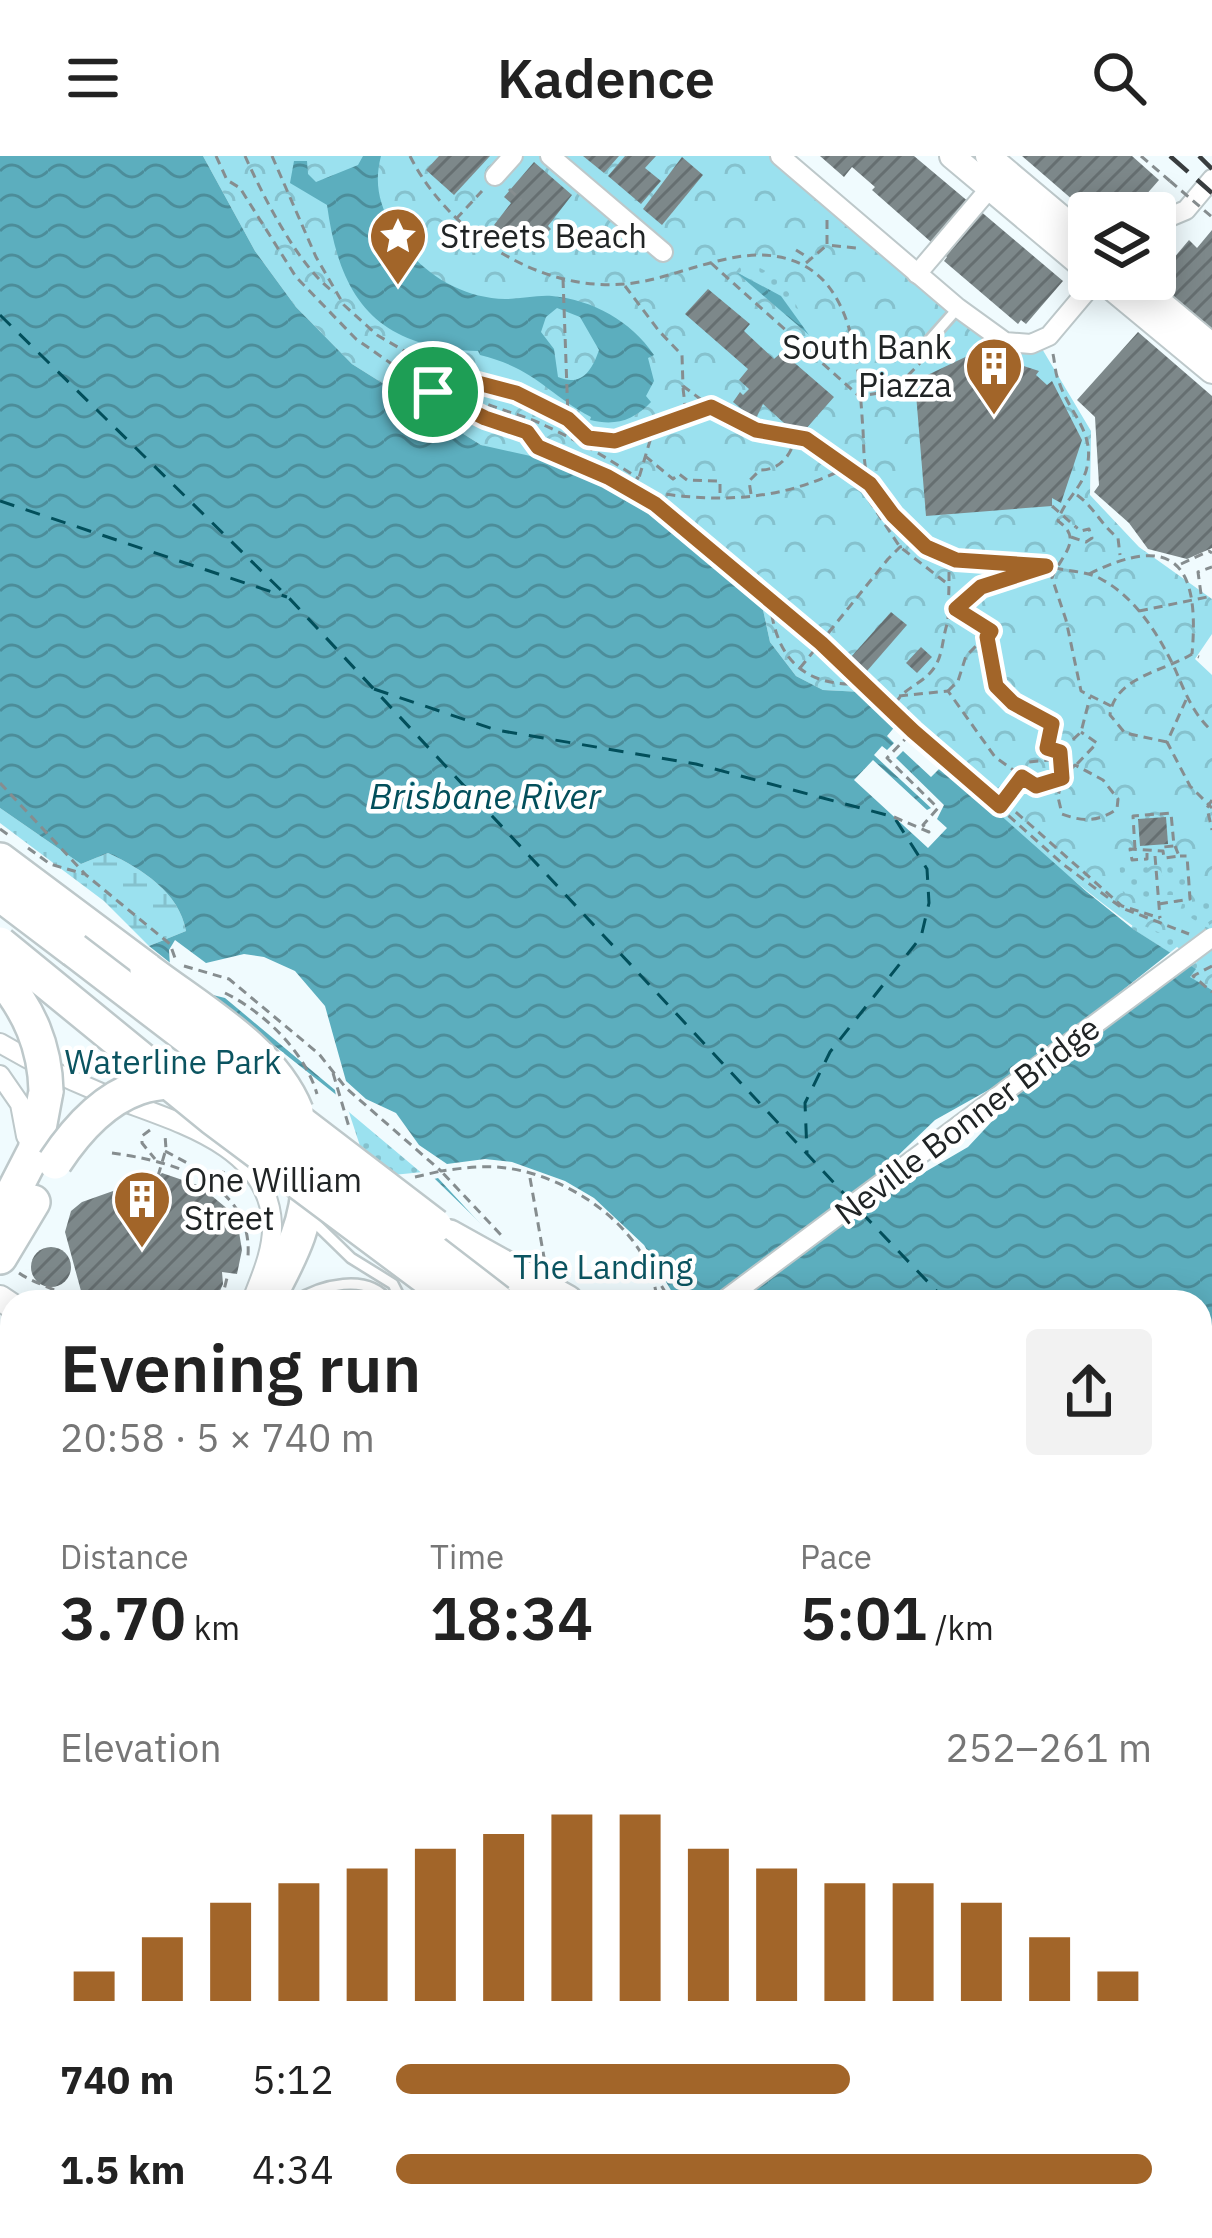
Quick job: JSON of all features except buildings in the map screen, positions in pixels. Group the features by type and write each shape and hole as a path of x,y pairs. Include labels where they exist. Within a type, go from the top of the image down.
{"highway":[{"path":"0,860 236,1038 281,1084 297,1115 309,1172 306,1212 296,1244 259,1290"},
{"path":"0,893 449,1237 545,1290"},
{"path":"0,944 214,1118 443,1290"},
{"path":"0,976 24,1006 36,1032 46,1091 35,1150 0,1216"},
{"path":"7,1263 56,1162 90,1116 127,1091 163,1082 209,1090 246,1108 482,1290"}],"street":[{"path":"495,176 513,156"},
{"path":"550,156 663,252"},
{"path":"780,156 997,339 1045,347 1081,300"},
{"path":"952,156 1068,253"},
{"path":"988,156 1068,224"},
{"path":"1176,214 1186,210 1212,179"},
{"path":"917,274 990,188"},
{"path":"1125,300 1212,371"},
{"path":"1157,300 1212,346"},
{"name":"Neville Bonner Bridge","path":"738,1290 1204,938"},
{"path":"0,1043 76,1082 209,1137 244,1162 261,1186 272,1221 269,1250 255,1290"},
{"path":"0,1075 20,1104 26,1134 23,1160 0,1216"}],"lane":[{"path":"923,354 958,308"},
{"path":"306,1212 345,1254 396,1290"},
{"path":"317,1290 351,1285 377,1290"}],"path":[{"path":"216,156 226,180 240,188 271,243 314,297 356,339 433,392 527,432 538,447 655,504 821,643 1064,866 1121,908 1204,938"},
{"path":"244,156 277,220 321,281 338,294"},
{"path":"272,156 316,257 338,294 377,335 444,374 516,393 568,415 588,438 615,441 711,407"},
{"path":"410,156 420,176 456,219 509,257 563,279 624,284 710,262 768,255 803,265 830,287 841,308 856,360 870,484"},
{"path":"1141,156 1212,217"},
{"path":"456,219 495,176"},
{"path":"827,245 826,221 835,202"},
{"path":"803,265 827,245 853,249 879,240"},
{"path":"796,250 811,259"},
{"path":"710,262 859,396"},
{"path":"563,279 568,415"},
{"path":"624,284 682,355 686,414"},
{"path":"1045,347 1089,440 1086,469 1076,494 1058,520 1071,537 1086,542 1092,538 1089,529 1081,531 1076,527 1052,506"},
{"path":"859,396 893,391 923,354"},
{"path":"433,392 444,374"},
{"path":"444,374 480,400 551,428 639,479"},
{"path":"683,386 756,430 806,439 870,484 920,541 949,557 1088,574 1125,594 1212,731"},
{"path":"634,492 656,424"},
{"path":"576,464 588,438"},
{"path":"752,497 749,481 790,455 795,438"},
{"path":"645,457 673,479 679,474 697,482 720,481 721,499"},
{"path":"655,504 664,494 752,497 819,482 847,467"},
{"path":"847,467 900,547 949,585"},
{"path":"1076,494 1096,508 1105,528 1118,538 1120,558"},
{"path":"1071,537 1052,578 1081,691 1111,706"},
{"path":"799,670 900,547 920,541"},
{"path":"1088,574 1143,553 1179,565 1209,551 1212,554"},
{"path":"893,708 899,696 932,671 946,643 949,557"},
{"path":"1179,565 1196,610 1192,654"},
{"path":"948,619 981,587 1046,566"},
{"path":"1201,596 1198,572 1212,567"},
{"path":"1139,610 1212,596"},
{"path":"770,598 772,626 799,670 841,686 863,684"},
{"path":"899,696 948,691 958,681 966,656 991,631 956,609"},
{"path":"987,637 996,686 1013,703 1052,724 1047,748 1060,756"},
{"path":"1192,654 1199,657"},
{"path":"1167,742 1125,734 1110,715 1111,706 1121,690 1192,654"},
{"path":"958,681 964,686"},
{"path":"948,691 994,757 1036,786 1062,778 1097,743 1081,732"},
{"path":"1001,804 1029,762 1060,756 1081,732 1090,695"},
{"path":"1167,742 1187,698"},
{"path":"893,708 913,731 1122,906 1160,918"},
{"path":"894,817 929,832 923,824 938,808 887,758 913,731"},
{"path":"1167,742 1191,788 1210,806 1212,830"},
{"path":"1060,756 1062,814 1082,821 1105,817 1117,808 1118,799 1102,780 1076,765"},
{"path":"0,783 86,875 170,944 176,964 229,979 319,1054 346,1088 441,1171 512,1248"},
{"path":"1136,849 1133,816 1172,813 1174,846"},
{"path":"0,829 50,863 86,875"},
{"path":"1159,904 1190,899 1187,856 1163,857 1162,847 1178,845 1179,856"},
{"path":"1146,848 1147,853 1147,859 1132,860 1130,849 1146,848"},
{"path":"1147,853 1163,851"},
{"path":"1154,852 1161,926"},
{"path":"1212,966 1193,976 1212,992"},
{"path":"155,1160 143,1147 145,1132 160,1129 179,1138"},
{"path":"158,1176 165,1137"},
{"path":"165,1151 213,1177 224,1174 219,1160"},
{"path":"112,1153 164,1162 220,1190 241,1211 249,1250 247,1266"},
{"path":"405,1179 481,1166 529,1174 591,1203 628,1236 664,1290"},
{"path":"220,1190 230,1172"},
{"path":"529,1174 549,1290"},
{"path":"7,1263 37,1286 51,1290"},
{"path":"651,1268 655,1290"},
{"path":"225,1290 228,1274"}],"green space":[{"path":"203,156 780,156 996,339 1038,342 1091,431 1090,495 1139,547 1212,599 1212,634 1195,659 1212,675 1212,990 1189,977 1195,969 1107,907 1023,838 862,692 823,690 796,676 770,642 762,605 627,497 605,485 481,445 352,364 296,307 255,251"},
{"path":"742,264 764,270 783,285 805,327 781,296 736,272"},
{"path":"0,808 81,864 108,853 134,866 167,893 186,931 149,946 104,901 0,823"},
{"path":"1146,862 1153,898 1123,893 1119,864"},
{"path":"1186,864 1189,898 1174,900 1173,895 1164,895 1161,866"},
{"path":"1212,898 1208,922 1212,931 1180,911 1182,904"},
{"path":"1135,922 1181,942 1204,959 1196,969 1131,928"},
{"path":"342,1091 423,1172 393,1175 362,1152"}],"water":[{"name":"Brisbane River","path":"0,156 203,156 255,251 296,307 352,364 481,445 582,474 668,525 762,605 770,642 796,676 823,690 862,692 1087,892 1133,929 1196,969 1190,977 1212,990 1212,1290 550,1290 402,1147 149,946 186,931 176,905 157,883 108,853 81,864 0,808"},
{"path":"363,156 381,156 381,201 401,242 425,268 454,287 505,299 567,298 622,322 654,355 648,358 654,381 646,396 651,402 623,420 590,420 515,367 478,351 443,348 389,329 354,292 333,238 327,205 290,183 294,161 307,161 308,174 316,182 358,165","holes":["557,308 580,317 599,350 584,375 566,380 558,377 554,349 541,332 546,317"]},
{"path":"736,272 781,296 809,335"}],"pier":[{"path":"897,724 942,766 931,777 903,751 896,758 944,805 937,819 947,828 928,848 854,780 873,760 927,810 931,808 874,755 882,746 887,750 894,743 887,736"},
{"name":"The Landing","path":"175,940 206,963 244,954 295,971 325,1006 346,1081 366,1099 396,1113 419,1145 447,1164 485,1159 512,1162 565,1181 594,1198 644,1245 671,1290 542,1290 438,1178 430,1180 337,1102 335,1090 225,998 205,993 170,966 169,950"},
{"path":"1177,947 1197,962 1131,1004 1026,1085 968,1147 870,1204 751,1290 728,1290 859,1193 935,1120 1017,1074"}],"ferry route":[{"path":"0,315 289,598 850,1200"},
{"path":"0,501 287,597"},
{"path":"374,689 496,730 696,764 894,817 927,869 929,903 921,937 830,1052 805,1103 807,1153"},
{"path":"861,1212 936,1290"}],"railway":[{"path":"1170,156 1212,193"},
{"path":"1199,156 1212,169"}],"place":[{"name":"Streets Beach","path":"398,287"},
{"name":"South Bank Piazza","path":"994,417"},
{"name":"One William Street","path":"142,1250"}],"route":[{"path":"444,374 516,393 568,419 588,438 615,441 711,407 756,430 806,439 870,484 926,547 956,560 1046,566 981,587 956,609 991,631 987,637 996,686 1013,703 1052,724 1047,748 1060,752 1062,778 1036,786 1022,777 1000,806 770,598 655,504 608,477 538,447 527,432 433,392 444,374"}],"park label":[{"name":"Waterline Park","path":"173,1062"}]}
